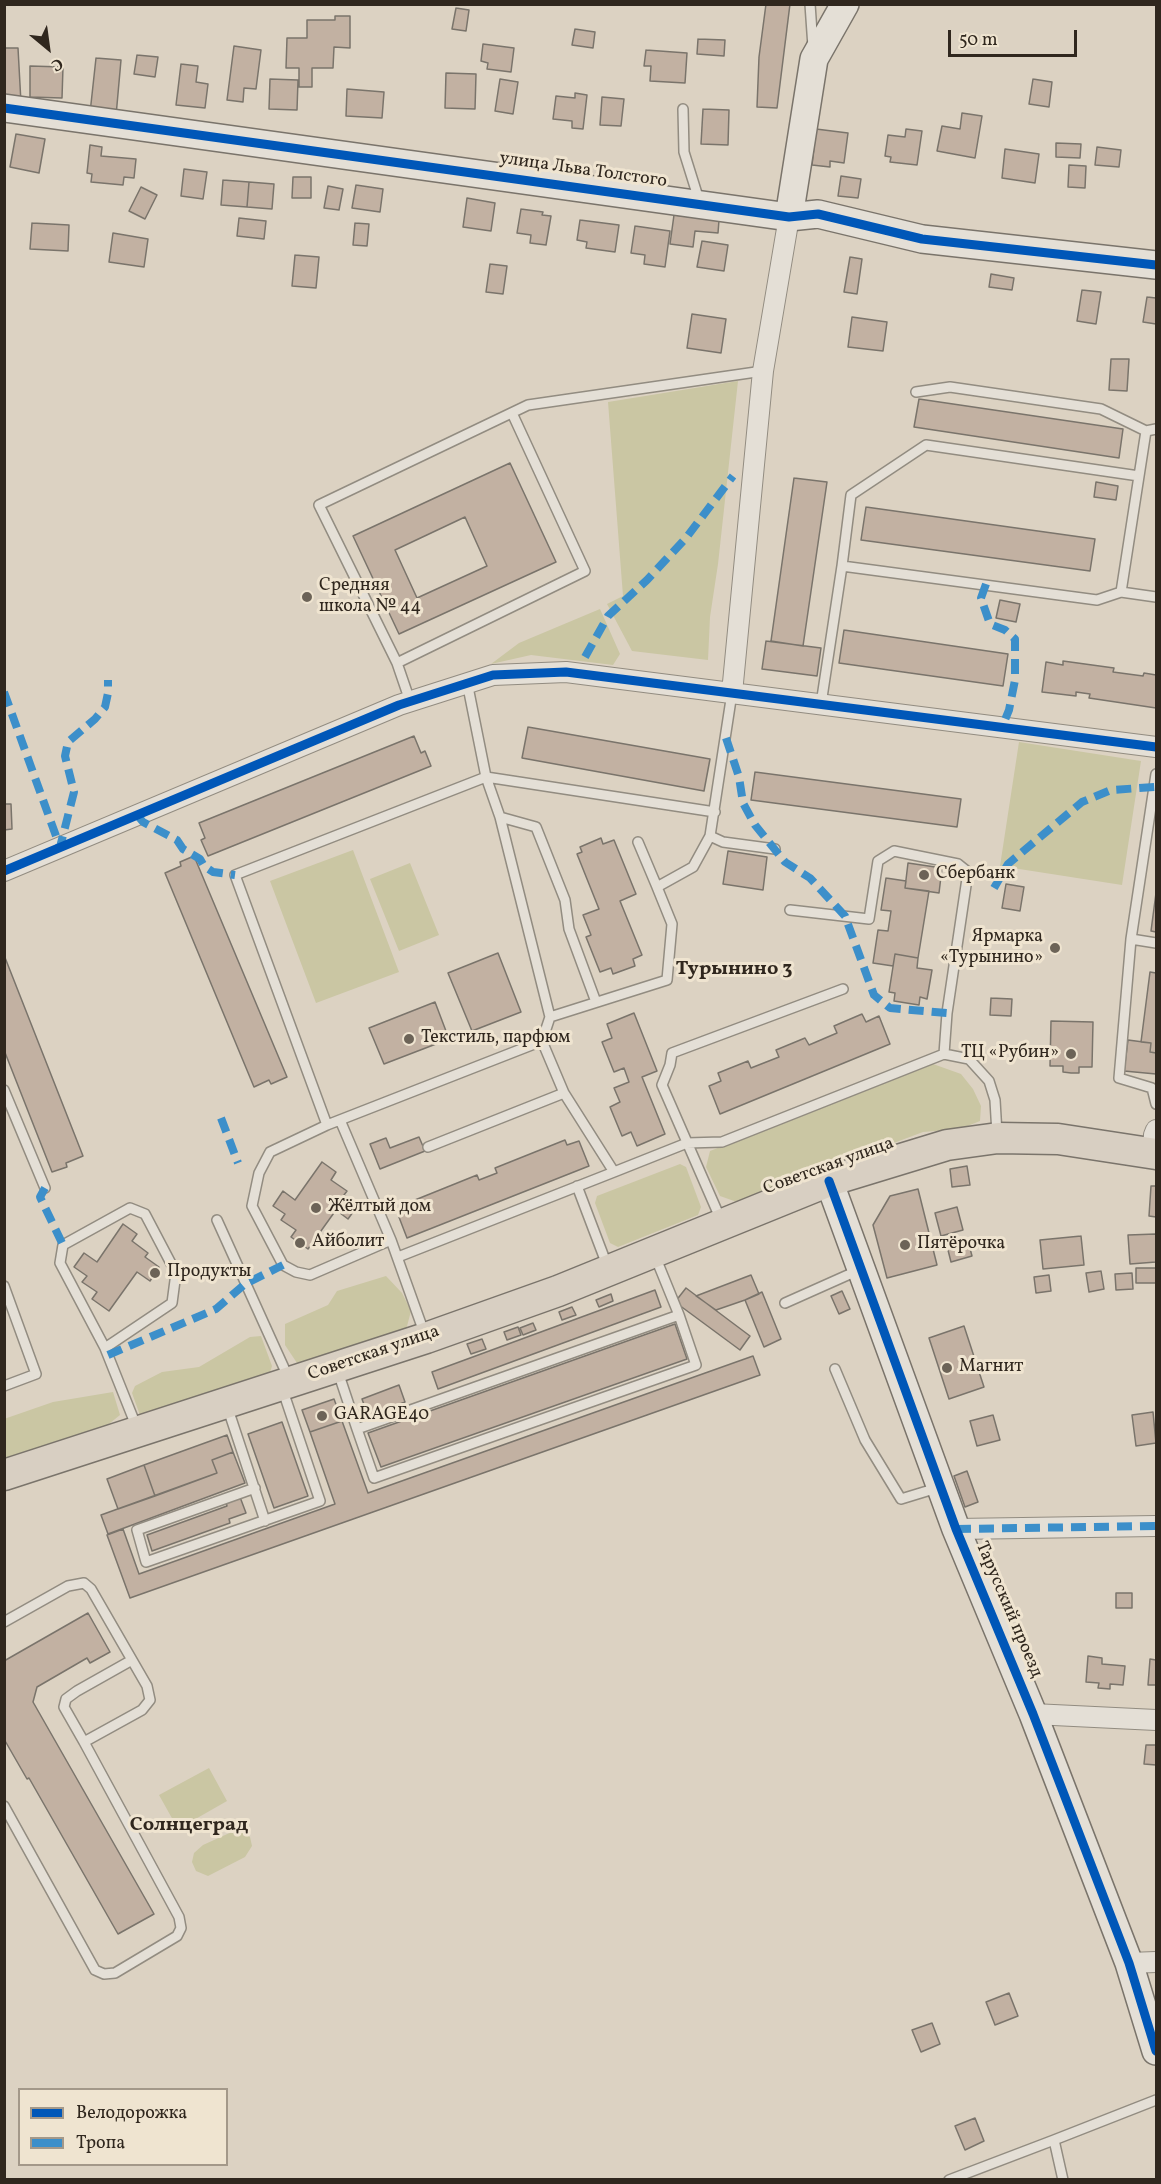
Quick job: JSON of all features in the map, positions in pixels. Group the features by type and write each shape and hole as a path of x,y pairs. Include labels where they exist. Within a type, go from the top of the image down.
{"main road":[{"name":"Советская улица","path":"6,1479 138,1431 426,1338 558,1291 829,1181 947,1145 998,1138 1058,1139 1155,1146"}],"street":[{"path":"732,693 762,372 814,60 845,4"},
{"name":"улица Льва Толстого","path":"4,108 789,217 818,214 922,239 1156,265"},
{"path":"4,871 410,701 494,675 566,672 1156,747"},
{"name":"Тарусский проезд","path":"829,1181 957,1529 1033,1714 1129,1963 1156,2051"},
{"path":"957,1529 1156,1526"},
{"path":"1033,1714 1156,1720"},
{"path":"1129,1963 1156,1962"}],"lane":[{"path":"810,4 814,60"},
{"path":"683,109 684,152 700,204"},
{"path":"410,701 397,663 319,505 528,405 762,372"},
{"path":"916,392 950,387 1101,409 1146,431 1156,429"},
{"path":"397,663 585,571 512,413"},
{"path":"1121,592 1146,431"},
{"path":"821,704 851,495 926,445 1139,476"},
{"path":"842,566 1097,600 1121,592 1156,597"},
{"path":"467,682 486,777 500,817 550,1017 542,1041 564,1093 614,1172"},
{"path":"657,887 693,867 710,836 732,693"},
{"path":"1156,774 1131,939 1119,1078 1152,1088 1156,1104"},
{"path":"327,1125 235,875 486,777 715,812"},
{"path":"500,817 536,827 565,900 569,929 596,1002"},
{"path":"710,836 723,842 775,849"},
{"path":"550,1017 667,980 672,924 638,842"},
{"path":"790,910 868,919 878,861 894,851 958,864 968,872 947,1013 944,1054"},
{"path":"1131,939 1156,943"},
{"path":"723,1224 662,1085 672,1053 843,989"},
{"path":"391,1240 310,1275 296,1272 283,1265 252,1206 259,1173 270,1152 327,1125 542,1041"},
{"path":"398,1257 687,1143 722,1142 944,1054 969,1059 989,1081 995,1100 998,1138"},
{"path":"4,1090 45,1188"},
{"path":"428,1147 564,1093"},
{"path":"340,1120 398,1257 426,1338"},
{"path":"578,1186 609,1270"},
{"path":"105,1348 172,1303 176,1273 145,1214 130,1208 63,1245 60,1263 105,1348 138,1431"},
{"path":"218,1220 286,1384 320,1502 146,1562 137,1530 255,1488"},
{"path":"336,1367 374,1478 696,1365 654,1252"},
{"path":"785,1303 861,1269"},
{"path":"4,1286 36,1374 4,1386"},
{"path":"357,1429 679,1315"},
{"path":"835,1369 865,1440 901,1498 941,1486"},
{"path":"226,1403 265,1521"},
{"path":"4,1622 68,1586 84,1583 92,1589 147,1686 150,1700 142,1710 84,1742"},
{"path":"4,1806 95,1970 104,1974 115,1973 177,1936 181,1928 179,1917 64,1707 66,1699 77,1690 132,1660"},
{"path":"949,2180 1156,2100"},
{"path":"1054,2140 1063,2180"}],"shaded area":[{"path":"738,381 710,617 708,660 632,651 607,604 623,596 608,402"},
{"path":"600,609 620,654 613,665 531,655 491,664 519,643"},
{"path":"1019,742 1141,761 1122,885 1000,866"},
{"path":"353,850 399,972 316,1003 270,881"},
{"path":"410,863 439,935 399,951 370,879"},
{"path":"933,1064 961,1074 973,1089 981,1106 980,1121 960,1129 923,1132 737,1202 720,1196 706,1167 710,1151"},
{"path":"680,1164 686,1167 701,1207 698,1215 618,1247 610,1243 595,1203 597,1196"},
{"path":"386,1276 402,1293 411,1311 406,1330 297,1363 285,1345 285,1324 328,1305 337,1291"},
{"path":"261,1336 272,1366 269,1376 141,1418 132,1393 135,1386 162,1372 199,1367 250,1337"},
{"path":"113,1392 120,1415 104,1428 5,1460 4,1419 53,1402"},
{"path":"209,1768 227,1801 178,1829 159,1795"},
{"path":"234,1831 243,1832 250,1837 252,1846 245,1857 208,1876 196,1871 192,1862 194,1853 203,1845"}],"building":[{"path":"766,4 790,4 777,108 757,107 759,57"},
{"path":"456,8 469,10 466,31 452,29"},
{"path":"335,16 350,16 350,48 334,47 333,68 312,68 312,87 299,87 299,68 286,68 287,38 307,38 307,20 335,20"},
{"path":"575,29 595,32 593,48 572,45"},
{"path":"698,39 725,40 724,56 697,54"},
{"path":"483,44 514,48 511,72 487,69 488,63 481,61"},
{"path":"234,46 261,50 256,89 244,88 243,102 227,100"},
{"path":"4,48 18,48 21,103 4,104"},
{"path":"646,50 687,53 685,83 650,81 651,66 644,66"},
{"path":"137,55 158,57 155,77 134,74"},
{"path":"96,58 121,60 116,116 90,113"},
{"path":"181,64 198,66 196,82 208,84 205,108 176,105"},
{"path":"30,66 63,67 62,98 30,97"},
{"path":"446,73 476,74 475,109 445,108"},
{"path":"270,79 298,80 297,110 269,109"},
{"path":"500,79 518,82 513,114 495,111"},
{"path":"1033,79 1052,82 1049,107 1029,104"},
{"path":"347,89 384,92 382,118 346,116"},
{"path":"575,93 587,95 583,129 572,128 572,121 553,119 556,96 575,98"},
{"path":"602,97 624,99 621,126 600,125"},
{"path":"703,109 729,110 728,145 701,144"},
{"path":"962,113 982,116 975,158 937,151 942,126 960,129"},
{"path":"816,129 848,133 844,163 830,161 830,167 812,165"},
{"path":"906,129 922,131 917,165 890,162 891,157 885,156 888,135 905,137"},
{"path":"16,134 45,139 39,173 10,167"},
{"path":"1056,143 1081,144 1080,158 1056,157"},
{"path":"90,145 102,147 101,156 136,159 134,178 124,177 123,185 91,182 92,174 87,173"},
{"path":"1097,147 1121,150 1119,167 1095,165"},
{"path":"1005,149 1039,154 1035,183 1002,178"},
{"path":"523,160 541,163 539,174 521,171"},
{"path":"1069,165 1086,166 1085,188 1068,187"},
{"path":"184,169 207,172 203,199 181,196"},
{"path":"841,176 861,179 858,198 838,196"},
{"path":"293,177 311,177 311,198 292,198"},
{"path":"223,180 249,182 247,207 221,205"},
{"path":"249,182 274,184 272,209 247,207"},
{"path":"356,185 383,189 380,212 352,208"},
{"path":"328,186 343,189 339,210 324,208"},
{"path":"141,187 157,195 145,219 129,211"},
{"path":"467,198 495,203 491,231 463,227"},
{"path":"521,209 543,212 542,215 551,216 546,245 530,243 531,235 517,233"},
{"path":"674,215 719,220 718,233 695,231 693,247 670,244"},
{"path":"239,218 266,221 264,239 237,236"},
{"path":"580,220 619,225 615,252 586,248 587,242 577,240"},
{"path":"32,223 69,225 68,251 30,249"},
{"path":"355,223 369,224 367,246 353,245"},
{"path":"635,226 670,231 665,267 644,264 645,255 631,253"},
{"path":"113,233 148,239 144,267 109,262"},
{"path":"702,241 728,245 724,271 697,267"},
{"path":"295,255 319,257 316,288 292,286"},
{"path":"850,257 862,259 857,294 844,292"},
{"path":"490,264 507,266 503,294 486,292"},
{"path":"991,274 1014,278 1012,290 989,287"},
{"path":"1082,290 1101,292 1096,324 1077,321"},
{"path":"1147,297 1156,298 1156,324 1143,322"},
{"path":"692,314 726,319 721,353 687,348"},
{"path":"852,317 887,322 883,351 848,347"},
{"path":"1111,359 1129,359 1127,391 1109,390"},
{"path":"919,399 1123,429 1119,458 914,427"},
{"path":"510,463 556,562 399,634 353,536","holes":["465,517 487,566 417,598 395,550"]},
{"path":"794,478 827,482 803,646 771,641"},
{"path":"1096,482 1118,486 1116,500 1094,497"},
{"path":"866,507 1095,539 1090,571 861,540"},
{"path":"1000,600 1020,604 1016,622 996,618"},
{"path":"844,630 1008,654 1003,686 839,663"},
{"path":"766,641 821,648 817,676 762,669"},
{"path":"1063,661 1114,668 1113,672 1143,676 1144,673 1156,675 1156,708 1089,698 1090,694 1076,692 1076,696 1042,692 1046,662 1063,665"},
{"path":"528,727 710,759 704,791 522,758"},
{"path":"414,736 421,753 425,751 431,766 208,856 201,840 205,838 199,823"},
{"path":"755,772 961,799 957,827 751,800"},
{"path":"4,804 11,804 12,829 4,830"},
{"path":"601,838 603,844 614,840 636,894 620,901 642,955 633,959 635,966 613,974 611,968 600,972 586,937 591,935 583,915 599,909 577,854 582,852 580,847"},
{"path":"728,851 767,857 763,890 723,884"},
{"path":"194,856 287,1077 271,1084 269,1080 254,1087 165,873 181,866 180,862"},
{"name":"Сбербанк","path":"908,863 942,868 939,893 905,888"},
{"path":"886,878 906,881 905,888 929,891 918,958 895,954 893,966 873,963 878,930 888,931 891,911 881,910"},
{"path":"1006,884 1024,887 1020,911 1002,908"},
{"path":"1156,893 1156,932 1151,931"},
{"path":"498,953 521,1012 472,1031 448,973"},
{"path":"895,954 918,958 917,968 932,970 927,999 920,997 919,1005 894,1001 895,993 889,992"},
{"path":"4,955 83,1156 66,1163 67,1167 52,1172 4,1050"},
{"path":"1150,972 1156,973 1156,1053 1150,1052 1151,1043 1141,1042"},
{"path":"991,998 1012,999 1011,1016 990,1015"},
{"path":"435,1002 449,1039 384,1064 369,1028"},
{"path":"634,1013 657,1071 642,1077 665,1134 637,1146 631,1132 622,1136 610,1107 620,1102 614,1088 629,1082 624,1068 614,1072 602,1042 612,1038 607,1024"},
{"path":"862,1014 866,1022 879,1016 890,1044 720,1114 709,1086 721,1081 718,1073 748,1061 751,1068 779,1057 776,1050 805,1038 809,1045 837,1033 834,1026"},
{"name":"ТЦ «Рубин»","path":"1051,1021 1093,1022 1092,1067 1079,1067 1079,1073 1071,1073 1063,1072 1063,1066 1050,1066"},
{"path":"1128,1040 1151,1043 1150,1052 1156,1053 1156,1074 1124,1071"},
{"path":"419,1137 425,1151 380,1169 370,1144 386,1138 390,1148"},
{"path":"565,1140 567,1145 579,1141 589,1166 407,1238 397,1212 412,1206 410,1202 477,1175 479,1180 497,1173 495,1168"},
{"name":"Жёлтый дом","path":"322,1162 336,1172 331,1180 347,1191 344,1195 358,1205 348,1219 336,1210 308,1249 291,1237 296,1230 281,1220 285,1214 273,1206 283,1191 295,1200"},
{"path":"967,1166 970,1185 952,1187 950,1169"},
{"path":"1151,1186 1156,1186 1156,1217 1149,1216"},
{"name":"Пятёрочка","path":"918,1189 937,1265 887,1278 873,1225 890,1196"},
{"path":"957,1207 963,1230 941,1236 935,1213"},
{"path":"123,1224 137,1234 132,1241 148,1253 145,1257 159,1267 150,1281 137,1272 109,1311 92,1299 97,1292 82,1282 87,1276 74,1267 84,1253 97,1262"},
{"path":"1156,1234 1156,1262 1130,1264 1128,1235"},
{"path":"1081,1236 1084,1265 1043,1269 1040,1240"},
{"path":"968,1241 972,1256 951,1262 947,1246"},
{"path":"1136,1268 1156,1268 1156,1283 1136,1283"},
{"path":"1101,1271 1104,1289 1089,1292 1086,1273"},
{"path":"1132,1273 1133,1289 1116,1290 1115,1274"},
{"path":"751,1275 759,1294 745,1300 716,1310 696,1296"},
{"path":"1049,1275 1051,1291 1036,1293 1034,1277"},
{"path":"686,1288 750,1336 740,1350 675,1302"},
{"path":"655,1290 661,1307 438,1389 432,1372"},
{"path":"842,1291 850,1309 839,1314 831,1296"},
{"path":"762,1292 781,1339 764,1347 745,1300"},
{"path":"611,1294 613,1301 599,1307 596,1300"},
{"path":"572,1307 576,1315 562,1320 559,1312"},
{"path":"533,1323 536,1330 523,1335 520,1328"},
{"path":"675,1324 687,1359 381,1467 368,1433"},
{"path":"964,1326 984,1387 949,1399 929,1338"},
{"path":"518,1327 521,1335 507,1340 504,1332"},
{"path":"482,1339 486,1349 471,1354 467,1344"},
{"path":"753,1356 760,1375 130,1598 107,1535 123,1529 139,1574 335,1504 310,1432 342,1421 368,1493"},
{"path":"399,1385 405,1402 368,1416 362,1399"},
{"name":"GARAGE40","path":"334,1399 342,1421 310,1432 302,1410"},
{"path":"1153,1412 1156,1443 1136,1446 1132,1415"},
{"path":"993,1415 1000,1440 977,1446 970,1421"},
{"path":"282,1422 308,1496 274,1508 248,1434"},
{"path":"227,1435 233,1452 212,1460 217,1473 155,1496 144,1465"},
{"path":"233,1452 245,1483 108,1534 101,1515 217,1473 212,1460"},
{"path":"144,1465 155,1496 118,1509 107,1479"},
{"path":"967,1471 978,1502 965,1507 954,1476"},
{"path":"240,1497 246,1513 229,1519 230,1523 152,1551 147,1535 227,1506 226,1502"},
{"path":"1116,1593 1132,1593 1132,1608 1116,1608"},
{"path":"88,1613 110,1652 90,1663 87,1658 37,1687 33,1702 154,1914 118,1934 29,1778 27,1779 4,1739 4,1661"},
{"path":"1088,1656 1102,1658 1102,1664 1125,1666 1123,1685 1110,1684 1110,1689 1098,1688 1099,1683 1086,1682"},
{"path":"1150,1659 1156,1660 1156,1685 1148,1685"},
{"path":"1146,1745 1156,1745 1156,1765 1144,1764"},
{"path":"1009,1993 1018,2016 995,2025 986,2002"},
{"path":"932,2023 940,2044 921,2052 912,2030"},
{"path":"975,2118 984,2141 965,2150 955,2126"}],"marked path":[{"path":"585,657 608,616 647,580 686,538 733,476"},
{"path":"986,584 981,598 990,624 1005,630 1015,639 1015,680 1009,710 1002,727"},
{"path":"4,692 60,847 74,792 65,756 68,742 95,719 105,707 108,680"},
{"path":"726,738 739,777 743,803 755,825 785,862 810,878 845,916 874,995 890,1008 947,1013"},
{"path":"994,888 1008,864 1082,802 1111,790 1155,787"},
{"path":"137,815 143,822 177,840 183,849 200,859 204,866 213,872 235,875"},
{"path":"221,1118 238,1163"},
{"path":"45,1188 40,1197 63,1245"},
{"path":"108,1355 216,1309 245,1284 283,1265"},
{"path":"956,1529 1156,1526"}],"cycle path":[{"path":"4,108 789,217 818,214 922,239 1156,265"},
{"path":"4,871 399,705 493,675 566,672 1156,747"},
{"path":"829,1181 956,1529 1033,1714 1129,1963 1156,2051"}],"place":[{"name":"Средняя школа № 44","path":"307,597"},
{"name":"Сбербанк","path":"924,875"},
{"name":"Ярмарка «Турынино»","path":"1055,948"},
{"name":"Текстиль, парфюм","path":"409,1039"},
{"name":"ТЦ «Рубин»","path":"1071,1054"},
{"name":"Жёлтый дом","path":"316,1208"},
{"name":"Айболит","path":"300,1243"},
{"name":"Пятёрочка","path":"905,1245"},
{"name":"Продукты","path":"155,1273"},
{"name":"Магнит","path":"947,1368"},
{"name":"GARAGE40","path":"322,1416"}],"district":[{"name":"Турынино 3","path":"734,970"},
{"name":"Солнцеград","path":"189,1826"}]}
